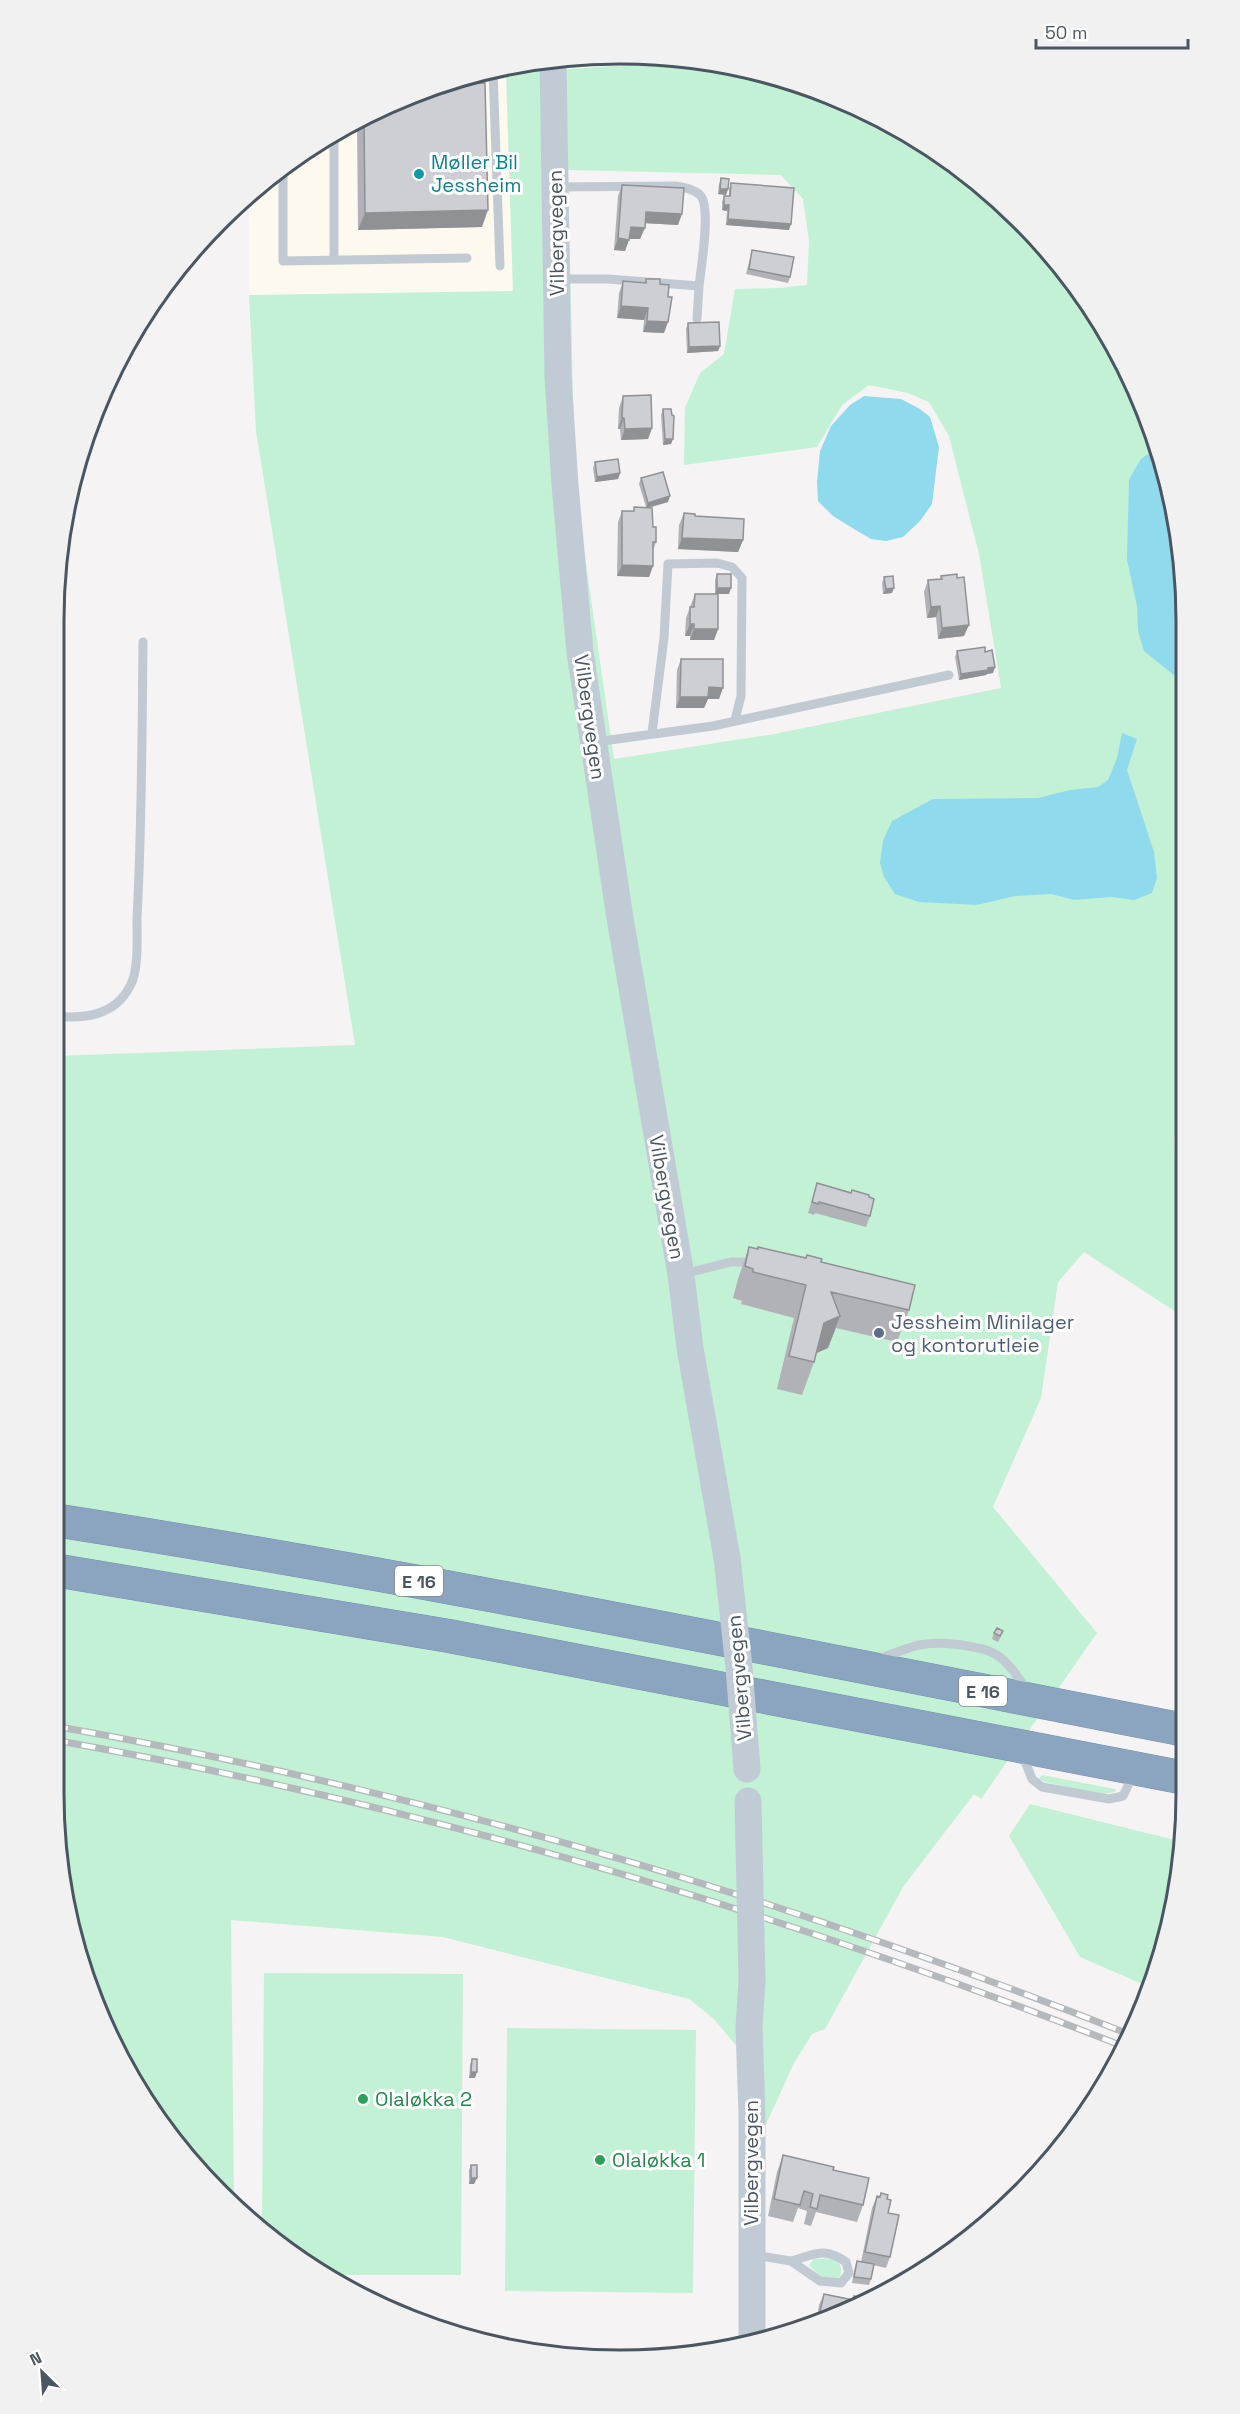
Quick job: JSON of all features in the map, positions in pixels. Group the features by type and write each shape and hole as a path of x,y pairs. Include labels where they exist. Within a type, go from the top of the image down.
{"highway":[{"name":"E 16","path":"64,1523 368,1572 586,1612 1176,1728"},
{"name":"E 16","path":"64,1572 449,1636 1176,1776"},
{"name":"E 16","path":"1135,1769 1159,1788 1176,1792"}],"main road":[{"name":"Vilbergvegen","path":"553,69 558,377 579,641 592,742 681,1275 690,1348 727,1558 739,1667 747,1769 752,1980 749,2027 752,2334"}],"lane":[{"path":"491,80 500,266"},
{"path":"334,144 334,260"},
{"path":"283,178 283,261 467,258"},
{"path":"555,187 675,186 699,194 703,201 705,216 697,319"},
{"path":"556,279 608,279 699,286"},
{"path":"652,733 664,638 668,564 717,563 732,567 742,578 741,696 735,720"},
{"path":"64,1016 97,1015 120,1000 133,980 139,889 143,642"},
{"path":"592,742 713,726 949,675"},
{"path":"681,1275 730,1262 761,1263"},
{"path":"752,2254 791,2261 826,2283 841,2283 849,2273 846,2262 835,2253 817,2253 791,2261"}],"shaded area":[{"path":"634,65 534,71 584,66"},
{"path":"506,76 513,291 249,295 249,207 254,202 311,158 374,122 441,94"}],"green space":[{"path":"634,65 693,69 764,83 833,107 898,139 958,179 1013,227 1061,282 1082,311 1118,374 1133,407 1157,476 1170,540 1169,628 1176,634 1176,1135 1174,1138 1176,1312 1084,1252 1058,1282 1041,1398 993,1507 1097,1633 981,1799 974,1794 903,1887 825,2029 812,2034 794,2063 751,2157 739,2049 714,2019 689,1999 443,1937 231,1920 234,2193 179,2132 158,2103 122,2040 94,1973 83,1938 69,1867 64,1794 64,1056 355,1045 256,431 249,295 513,291 506,76 534,71","holes":["568,170 781,175 803,199 809,241 807,285 735,289 724,354 700,373 685,408 684,465 817,447 842,405 869,385 908,393 929,402 949,436 979,554 1001,688 774,734 614,759 575,487"]},
{"path":"1042,1775 1116,1791 1102,1793 1082,1791 1045,1782 1039,1779"},
{"path":"1030,1804 1173,1840 1165,1902 1157,1938 1142,1984 1080,1957 1009,1836"},
{"name":"Olaløkka 2","path":"264,1973 463,1974 461,2275 342,2275 311,2256 262,2219"},
{"name":"Olaløkka 1","path":"507,2028 696,2030 693,2293 505,2291"},
{"path":"833,2258 841,2267 838,2279 824,2280 809,2265 814,2259"}],"water":[{"path":"864,396 901,399 920,409 930,417 939,447 932,504 920,521 903,537 886,541 871,539 854,529 833,516 818,501 820,451 831,426 850,405"},
{"path":"1150,453 1157,476 1171,547 1176,620 1175,676 1144,651 1138,631 1137,606 1127,560 1129,479 1141,459"},
{"path":"1122,733 1137,739 1127,770 1154,852 1157,878 1152,893 1134,900 1111,897 1074,900 1051,894 1015,896 977,905 919,902 895,894 884,877 880,863 883,841 892,821 933,799 1038,798 1070,790 1098,787 1108,780 1117,758"}],"building":[{"name":"Møller Bil Jessheim","path":"475,83 485,83 488,210 365,213 364,127 407,107"},
{"path":"721,178 729,179 728,189 720,189"},
{"path":"731,183 794,188 791,224 728,219 729,205 724,205 724,196 730,196"},
{"path":"622,185 684,188 682,214 646,212 645,228 631,227 629,240 618,238"},
{"path":"752,250 794,257 790,277 749,269"},
{"path":"646,279 660,279 660,284 669,285 668,297 672,297 668,322 647,321 648,308 621,306 623,281 646,283"},
{"path":"719,322 720,346 689,347 688,323"},
{"path":"651,395 652,428 625,429 624,418 622,418 623,396"},
{"path":"663,409 671,409 674,416 673,439 665,439"},
{"path":"618,459 620,473 597,477 595,462"},
{"path":"663,472 670,496 648,503 641,478"},
{"path":"634,507 652,508 653,527 656,527 656,542 653,542 653,566 622,565 622,511 634,511"},
{"path":"684,513 695,514 695,516 744,519 743,540 682,538"},
{"path":"717,574 731,574 731,588 717,588"},
{"path":"957,574 957,578 964,577 969,625 942,628 940,606 931,607 928,580 942,579 941,576"},
{"path":"893,576 894,588 886,589 884,577"},
{"path":"695,594 718,594 718,629 694,629 694,624 690,624 690,607 694,607"},
{"path":"985,647 985,652 992,650 995,667 961,674 957,651"},
{"path":"681,659 723,659 723,688 709,687 708,697 680,697"},
{"path":"817,1183 851,1193 852,1190 869,1195 874,1199 870,1216 812,1202"},
{"path":"749,1247 806,1258 807,1255 822,1259 821,1262 915,1285 909,1310 831,1292 840,1316 824,1323 814,1362 789,1356 806,1285 753,1272 753,1269 745,1266"},
{"path":"997,1628 1003,1631 1000,1636 994,1633"},
{"path":"472,2059 477,2059 477,2072 471,2072"},
{"path":"783,2155 869,2178 863,2205 820,2195 817,2209 810,2207 813,2194 804,2191 800,2205 774,2199"},
{"path":"471,2165 477,2165 477,2178 471,2178"},
{"path":"881,2193 888,2195 887,2199 891,2200 888,2213 899,2215 890,2257 865,2252 877,2196 880,2197"},
{"path":"857,2261 874,2264 871,2279 854,2277"},
{"path":"824,2294 850,2299 833,2307 820,2312"}],"railway":[{"path":"64,1728 192,1752 329,1782 600,1853 868,1938 1122,2032"},
{"path":"64,1742 191,1766 328,1796 597,1867 731,1907 863,1951 995,1997 1116,2044"}],"place":[{"name":"Møller Bil Jessheim","path":"419,174"},
{"name":"Jessheim Minilager og kontorutleie","path":"879,1333"},
{"name":"Olaløkka 2","path":"363,2099"},
{"name":"Olaløkka 1","path":"600,2160"}]}
